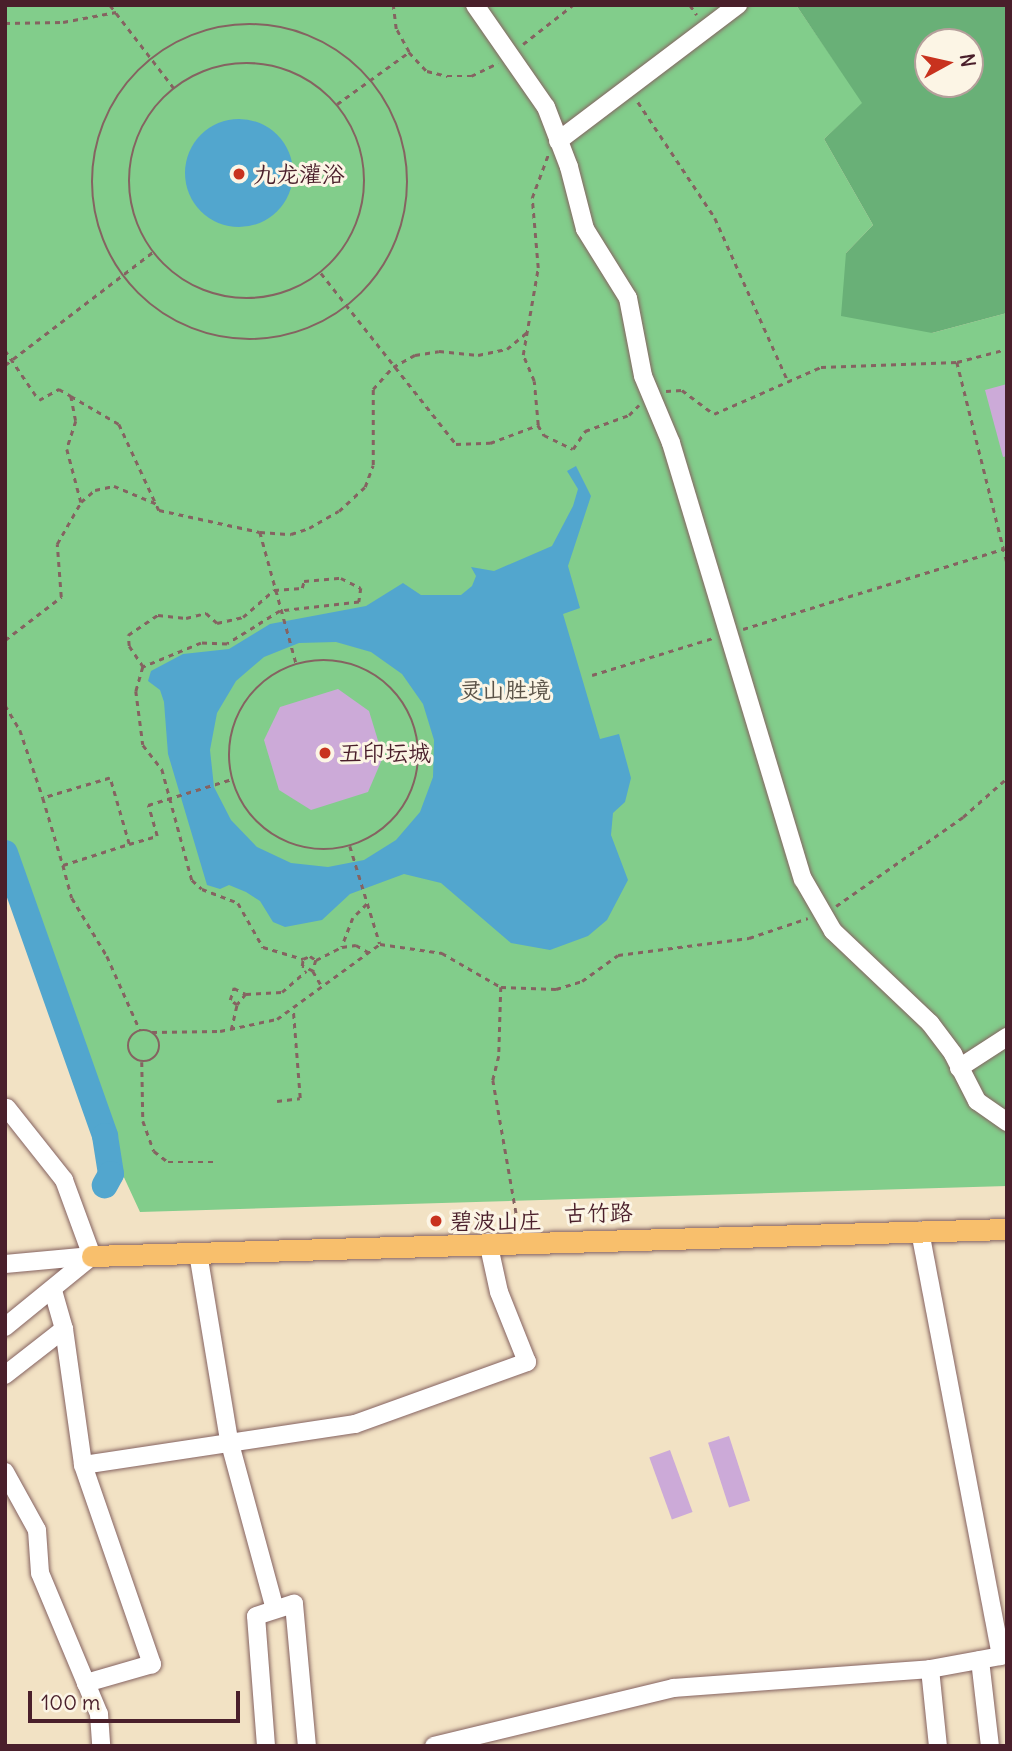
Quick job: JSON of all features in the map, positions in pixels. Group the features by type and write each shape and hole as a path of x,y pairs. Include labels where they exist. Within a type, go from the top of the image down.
{"main road":[{"name":"古竹路","path":"92,1256 488,1242 1007,1229"}],"street":[{"path":"475,5 546,107 585,229 628,298 643,376 671,443 785,832 820,913 855,955 930,1023 977,1101 1007,1122"},
{"path":"558,141 738,5"},
{"path":"959,1068 1007,1037"},
{"path":"7,1108 64,1180 92,1256"},
{"path":"434,1746 673,1688 930,1669 1000,1656 1002,1634 920,1231"},
{"path":"83,1465 229,1440 355,1424 527,1362 499,1292 488,1242"},
{"path":"198,1253 229,1440 275,1609"},
{"path":"5,1264 92,1256"},
{"path":"5,1327 53,1292 92,1256"},
{"path":"53,1292 64,1329 83,1465 152,1664 86,1683"},
{"path":"5,1375 64,1329"},
{"path":"5,1472 37,1530 40,1573 99,1714 101,1746"},
{"path":"266,1746 256,1616 294,1604 307,1746"},
{"path":"980,1660 990,1746"},
{"path":"930,1669 938,1746"}],"path":[{"path":"110,5 174,88"},
{"path":"337,104 409,52 396,29 393,5"},
{"path":"5,23 62,22 116,12"},
{"path":"248,23 282,27 316,38 345,56 371,80 391,111 403,145 406,193 392,252 372,282 346,308 315,327 281,338 246,341 210,335 177,323 147,302 122,275 105,246 95,213 95,156 108,112 127,83 151,58 191,36 248,23"},
{"path":"259,63 288,69 315,84 337,104 360,151 365,192 358,223 343,250 321,273 274,295 233,298 202,290 175,274 153,252 138,225 131,196 130,166 138,136 153,110 174,88 209,69 259,63"},
{"path":"629,87 715,218 787,379"},
{"path":"538,425 534,381 523,355 538,268 531,198 545,160 558,141"},
{"path":"5,365 153,252"},
{"path":"5,350 39,400 60,389 119,424 159,510 260,532 291,534 309,528 339,511 365,487 373,465 373,389 393,367 415,355 439,351 478,355 508,349 527,332"},
{"path":"957,362 1007,562"},
{"path":"72,396 76,421 67,449 81,502"},
{"path":"5,639 61,597 57,544 81,502 95,490 114,486 157,504"},
{"path":"260,532 296,663"},
{"path":"592,675 1003,549"},
{"path":"143,667 201,643 227,644 281,613 359,603 360,588 341,579 304,581 302,588 274,590 258,607 229,622 217,623 206,613 186,618 158,615 128,635 129,646 143,667 136,691 141,735 162,769 192,880 202,889 238,903 263,947 303,959 310,956 316,960"},
{"path":"341,661 383,680 399,696 418,738 417,772 405,804 372,837 350,846 309,849 278,838 253,818 232,779 230,738 236,718 260,684 296,663 341,661"},
{"path":"5,705 20,730 72,898 107,956 140,1030"},
{"path":"43,798 110,778 130,844"},
{"path":"380,944 442,953 501,987 556,989 582,981 618,955 643,948 749,938 820,913 871,885 963,817 1007,778"},
{"path":"63,865 157,836 148,805 232,779"},
{"path":"350,846 380,944"},
{"path":"342,947 353,918 367,904"},
{"path":"152,1032 159,1040 159,1051 153,1060 142,1062 132,1057 128,1047 131,1037 140,1030 152,1032 253,1028 292,1009 380,944"},
{"path":"321,985 313,971 316,960 342,947 356,946 370,953"},
{"path":"303,959 306,971"},
{"path":"231,1030 237,1004 246,994 282,992 306,971 313,971"},
{"path":"501,987 499,1056 493,1080 517,1217"},
{"path":"237,1004 230,1000 229,993 240,988 246,994"},
{"path":"277,1101 300,1098 292,1009"},
{"path":"142,1062 143,1121 154,1152 168,1162 218,1162"}],"green space":[{"name":"灵山胜境","path":"5,5 796,5 863,103 824,139 873,225 846,253 932,333 1007,313 1007,1186 140,1212 115,1158 13,866 5,869"},
{"path":"796,5 1007,5 1007,313 932,333 841,316 846,253 873,225 824,139 862,103"}],"water":[{"path":"239,119 260,123 277,135 289,152 293,173 289,194 277,211 260,223 239,227 218,223 201,211 189,194 185,173 189,152 201,135 218,123"},
{"path":"576,466 591,496 568,566 580,608 563,614 600,739 619,734 631,778 625,802 613,813 611,835 628,880 607,920 588,936 550,950 511,943 441,883 404,874 350,894 322,920 285,927 273,922 260,901 246,892 229,885 220,889 207,885 168,754 164,702 160,690 148,681 151,671 183,654 229,649 270,624 366,606 403,583 421,595 461,595 472,586 476,576 471,567 494,571 552,546 573,506 578,489 567,471","holes":["336,642 371,652 402,674 423,704 434,740 433,777 420,812 396,840 364,860 328,867 291,863 257,847 231,820 214,787 210,750 217,713 236,681 264,657 299,643"]}],"building":[{"path":"1007,384 1007,456 1003,457 985,390"},
{"name":"五印坛城","path":"338,689 369,711 383,757 368,792 311,810 279,790 264,740 280,707"},
{"path":"729,1436 750,1501 729,1507 708,1443"},
{"path":"670,1450 693,1512 672,1520 649,1458"}],"waterway":[{"path":"5,853 105,1136 111,1174 105,1185"}],"place":[{"name":"九龙灌浴","path":"239,174"},
{"name":"五印坛城","path":"325,753"},
{"name":"碧波山庄","path":"436,1221"}]}
